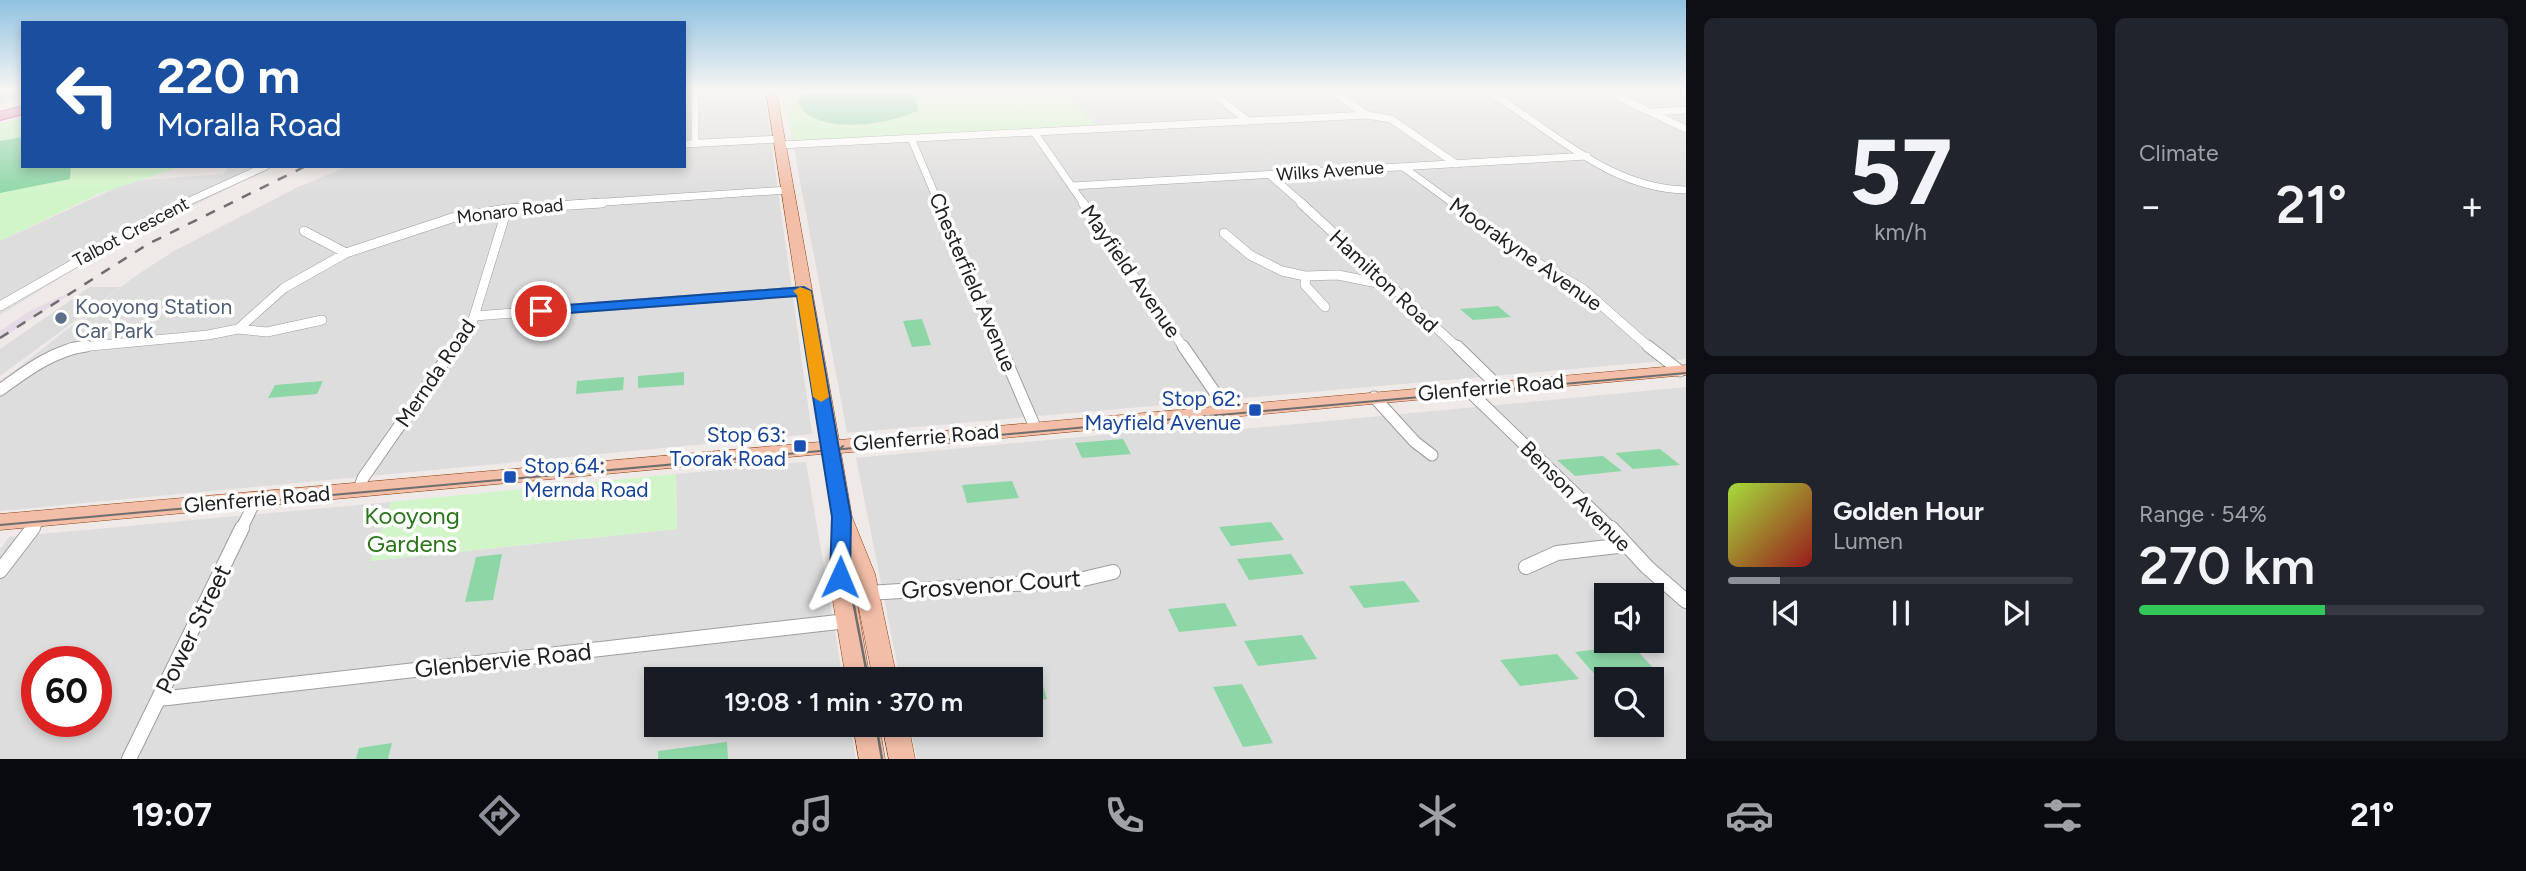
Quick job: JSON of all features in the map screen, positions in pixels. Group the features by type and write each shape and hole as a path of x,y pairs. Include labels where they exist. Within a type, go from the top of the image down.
{"main road":[{"path":"777,125 842,517 868,593 883,667"},
{"name":"Glenferrie Road","path":"0,522 829,445 1683,371"},
{"path":"842,517 840,577 856,667"},
{"path":"868,737 872,759"},
{"path":"898,737 902,759"}],"street":[{"path":"695,125 695,144"},
{"path":"686,144 911,138 1162,125"},
{"path":"1400,125 1456,164"},
{"path":"1538,125 1638,184 1662,191 1686,190"},
{"name":"Mayfield Avenue","path":"1034,132 1227,410"},
{"name":"Chesterfield Avenue","path":"911,138 1035,427"},
{"name":"Wilks Avenue","path":"1072,186 1587,156"},
{"name":"Moorakyne Avenue","path":"1403,167 1522,254 1583,289 1630,333 1683,371"},
{"name":"Talbot Crescent","path":"0,306 143,224 262,168"},
{"name":"Hamilton Road","path":"1270,175 1374,266 1499,387"},
{"name":"Monaro Road","path":"242,331 252,328 258,314 284,288 346,253 430,223 507,209 788,190"},
{"name":"Mernda Road","path":"359,489 363,478 475,316 507,209"},
{"path":"304,231 346,253"},
{"path":"1224,233 1234,246 1252,257 1306,276 1332,274 1370,285 1392,286"},
{"path":"1306,276 1305,285 1325,307"},
{"path":"475,316 804,291"},
{"path":"0,390 30,368 62,350 323,320"},
{"name":"Benson Avenue","path":"1467,389 1686,601"},
{"path":"1374,397 1415,442 1432,455"},
{"name":"Power Street","path":"129,759 256,499"},
{"path":"0,571 40,519"},
{"path":"1526,567 1557,553 1626,545"},
{"name":"Grosvenor Court","path":"868,593 1079,580 1112,572"},
{"name":"Glenbervie Road","path":"159,699 848,621"}],"shaded area":[{"path":"686,125 769,125 812,434 0,511 0,382 134,277 174,251 298,187 344,168 686,168"},
{"path":"790,125 1686,125 1686,359 847,433"},
{"path":"228,168 272,168 125,238 0,315 0,241 131,181 223,174"},
{"path":"83,286 0,340 0,331 30,311"},
{"name":"Kooyong Station Car Park","path":"90,287 121,287 0,376 0,349"},
{"path":"1686,387 1686,759 917,759 912,737 1043,737 1043,667 898,667 856,458 1133,432 1233,430"},
{"path":"806,462 841,667 644,667 644,737 852,737 856,759 0,759 0,549 9,537 391,502 371,561 677,529 676,474"}],"green space":[{"path":"0,125 21,125 21,168 177,168 96,195 0,241"},
{"path":"790,125 1087,125 793,141"},
{"path":"21,137 21,168 71,168 70,179 0,193 0,141"},
{"path":"1498,306 1511,317 1473,320 1460,309"},
{"path":"922,319 931,345 912,347 903,321"},
{"path":"684,372 684,385 638,388 638,376"},
{"path":"624,377 623,390 576,394 577,381"},
{"path":"323,381 317,394 268,398 275,385"},
{"path":"1123,439 1131,454 1082,458 1075,443"},
{"path":"1660,449 1680,465 1633,469 1615,453"},
{"path":"1603,456 1622,471 1575,476 1557,460"},
{"name":"Kooyong Gardens","path":"676,474 677,529 370,561 391,502"},
{"path":"1012,481 1019,498 967,503 962,485"},
{"path":"1271,522 1284,540 1231,546 1219,527"},
{"path":"502,554 493,600 465,602 476,557"},
{"path":"1291,554 1304,574 1249,580 1237,559"},
{"path":"1404,581 1420,602 1364,608 1349,586"},
{"path":"1225,603 1237,626 1179,632 1168,609"},
{"path":"1302,635 1317,659 1258,666 1244,641"},
{"path":"1594,650 1594,653 1639,653 1652,667 1594,667 1594,674 1575,652"},
{"path":"1557,654 1579,679 1520,686 1500,660"},
{"path":"1242,684 1273,743 1243,747 1213,687"},
{"path":"727,742 728,759 658,759 658,751"},
{"path":"392,743 388,759 356,759 359,748"}],"tram line":[{"path":"839,449 1686,373"},
{"path":"839,449 843,446"},
{"path":"0,525 839,449"},
{"path":"839,449 829,459 840,530"},
{"path":"839,528 866,667"},
{"path":"878,737 882,759"}],"railway":[{"path":"0,338 148,244 302,168"}],"slow traffic":[{"path":"800,291 804,291 821,397"}],"place":[{"name":"Kooyong Station Car Park","path":"61,318"},
{"name":"Stop 62: Mayfield Avenue","path":"1255,410"},
{"name":"Stop 63: Toorak Road","path":"800,446"},
{"name":"Stop 64: Mernda Road","path":"510,477"}],"route":[{"path":"541,311 804,291 842,517 840,577"}]}
